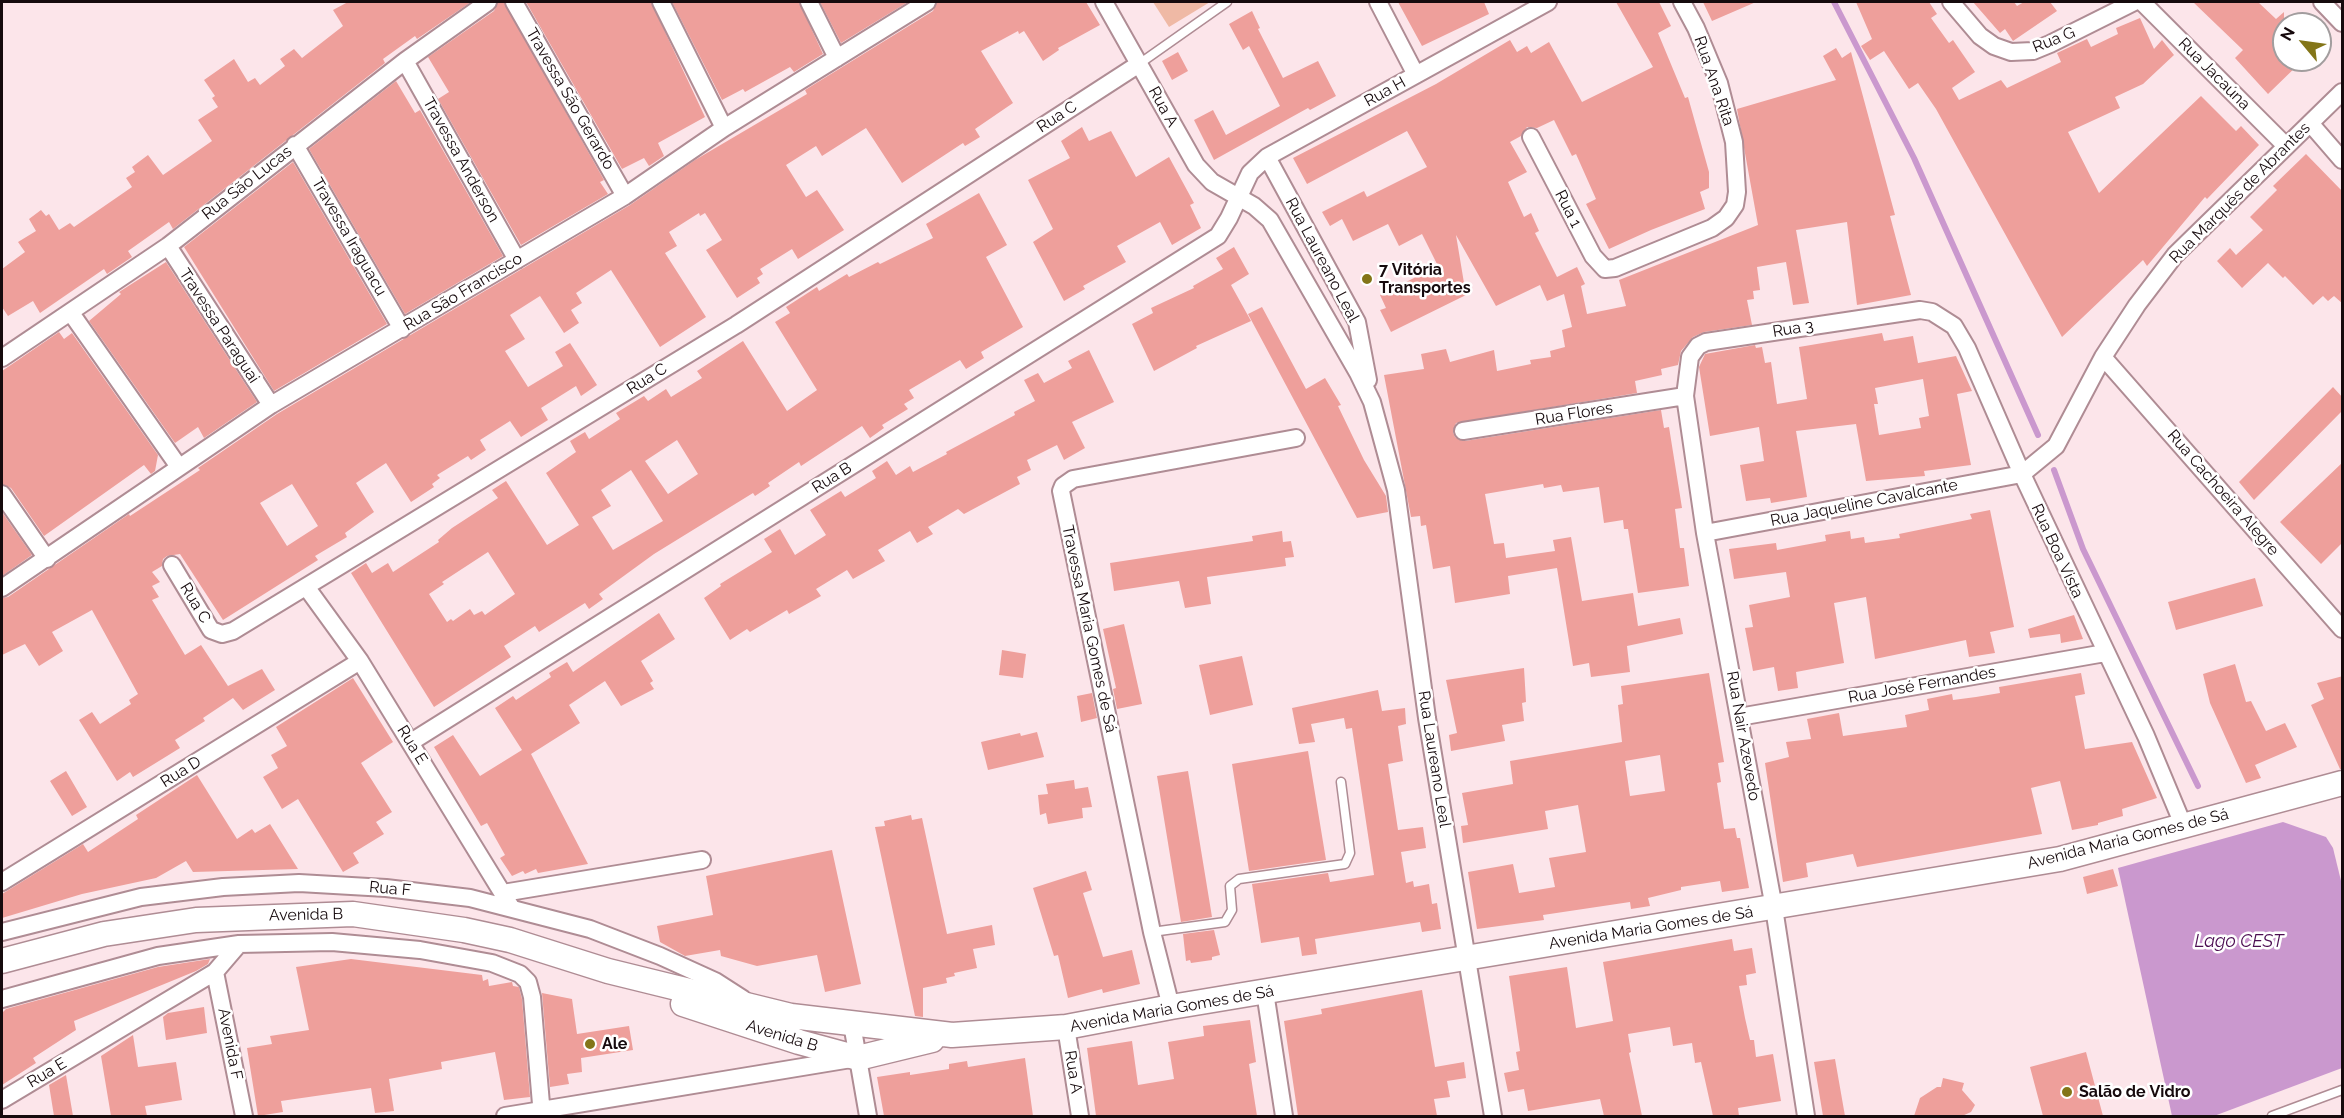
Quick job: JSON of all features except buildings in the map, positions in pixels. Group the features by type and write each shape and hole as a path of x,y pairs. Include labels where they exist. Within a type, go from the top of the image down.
{"street":[{"name":"Rua São Lucas","path":"2,358 168,246 405,60 488,2"},
{"name":"Travessa São Gerardo","path":"514,2 626,196"},
{"path":"661,2 724,128"},
{"path":"809,2 837,58"},
{"name":"Rua São Francisco","path":"2,588 271,405 626,196 724,128 927,2"},
{"name":"Rua A","path":"1104,2 1196,165 1212,182 1238,198"},
{"path":"1378,2 1416,75"},
{"name":"Rua H","path":"1238,198 1250,173 1268,157 1548,2"},
{"name":"Rua Ana Rita","path":"1615,268 1712,228 1726,218 1735,205 1737,192 1732,132 1719,83 1696,28 1682,2"},
{"name":"Rua G","path":"1951,2 1980,36 1994,46 2012,52 2033,51 2049,45 2134,2"},
{"name":"Rua Jacaúna","path":"2142,2 2286,146"},
{"path":"2322,2 2343,23"},
{"name":"Travessa Anderson","path":"405,60 517,260"},
{"name":"Rua C","path":"172,565 211,630 222,634 233,631 307,588 736,324 1139,64"},
{"name":"Rua Marquês de Abrantes","path":"2022,474 2056,446 2103,357 2137,305 2175,255 2343,92"},
{"path":"2310,123 2343,160"},
{"name":"Rua 1","path":"1531,136 1593,256 1605,269 1615,268"},
{"name":"Travessa Iraguacu","path":"295,145 402,329"},
{"name":"Rua Laureano Leal","path":"1268,157 1357,322 1372,402 1396,490 1427,718 1493,1116"},
{"name":"Rua Laureano Leal","path":"1238,198 1270,220 1358,373 1372,402"},
{"name":"Rua B","path":"411,742 1218,236 1238,198"},
{"name":"Travessa Paraguai","path":"168,246 271,405"},
{"name":"Rua Boa Vista","path":"1902,312 1920,310 1932,312 1954,326 1967,348 2022,474 2146,736 2184,827"},
{"name":"Rua 3","path":"1690,357 1698,346 1707,342 1902,312"},
{"path":"71,313 180,467"},
{"name":"Rua Nair Azevedo","path":"1690,357 1685,396 1706,532 1774,908 1806,1116"},
{"name":"Rua Cachoeira Alegre","path":"2103,357 2343,629"},
{"name":"Rua Flores","path":"1463,431 1685,396"},
{"name":"Travessa Maria Gomes de Sá","path":"1171,1007 1152,932 1060,491 1072,479 1296,438"},
{"name":"Rua Jaqueline Cavalcante","path":"1706,532 2022,474"},
{"path":"2,494 47,559"},
{"name":"Rua E","path":"307,588 360,661 506,900"},
{"name":"Rua José Fernandes","path":"1739,717 2105,653"},
{"name":"Rua D","path":"2,882 360,661"},
{"name":"Avenida Maria Gomes de Sá","path":"852,1024 952,1035 1066,1028 1171,1007 2060,859 2343,783"},
{"name":"Rua F","path":"2,932 141,897 234,886 299,883 386,888 506,900 702,860"},
{"name":"Rua F","path":"506,900 660,956 715,981 760,1009"},
{"name":"Avenida B","path":"2,961 104,934 196,920 353,915 464,930 510,940 608,970 760,1009 852,1024"},
{"path":"2,999 158,956 239,944 332,942 420,951 492,963 520,974 528,982 532,997 542,1114"},
{"name":"Rua E","path":"2,1100 215,972 239,944"},
{"name":"Avenida B","path":"608,970 630,986 799,1042 858,1058"},
{"name":"Avenida F","path":"215,972 244,1116"},
{"path":"1264,992 1284,1116"},
{"path":"852,1024 868,1116"},
{"name":"Rua A","path":"1066,1028 1080,1116"},
{"name":"Avenida Maria Gomes de Sá","path":"505,1116 542,1114 858,1058 952,1035"}],"lane":[{"path":"1139,64 1227,2"},
{"path":"1152,932 1225,922 1232,910 1230,886 1239,879 1345,864 1350,852 1341,782"},
{"path":"2272,1116 2343,1090"}],"shaded area":[{"path":"1153,2 1210,2 1169,27"}],"water":[{"name":"Lago CEST","path":"2283,822 2326,837 2333,848 2342,885 2342,1068 2214,1116 2172,1116 2118,868"}],"waterway":[{"path":"1834,2 1914,158 2038,435"},
{"path":"2054,470 2083,549 2198,786"}],"place":[{"name":"7 Vitória Transportes","path":"1367,279"},
{"name":"Ale","path":"590,1044"},
{"name":"Salão de Vidro","path":"2067,1092"}]}
